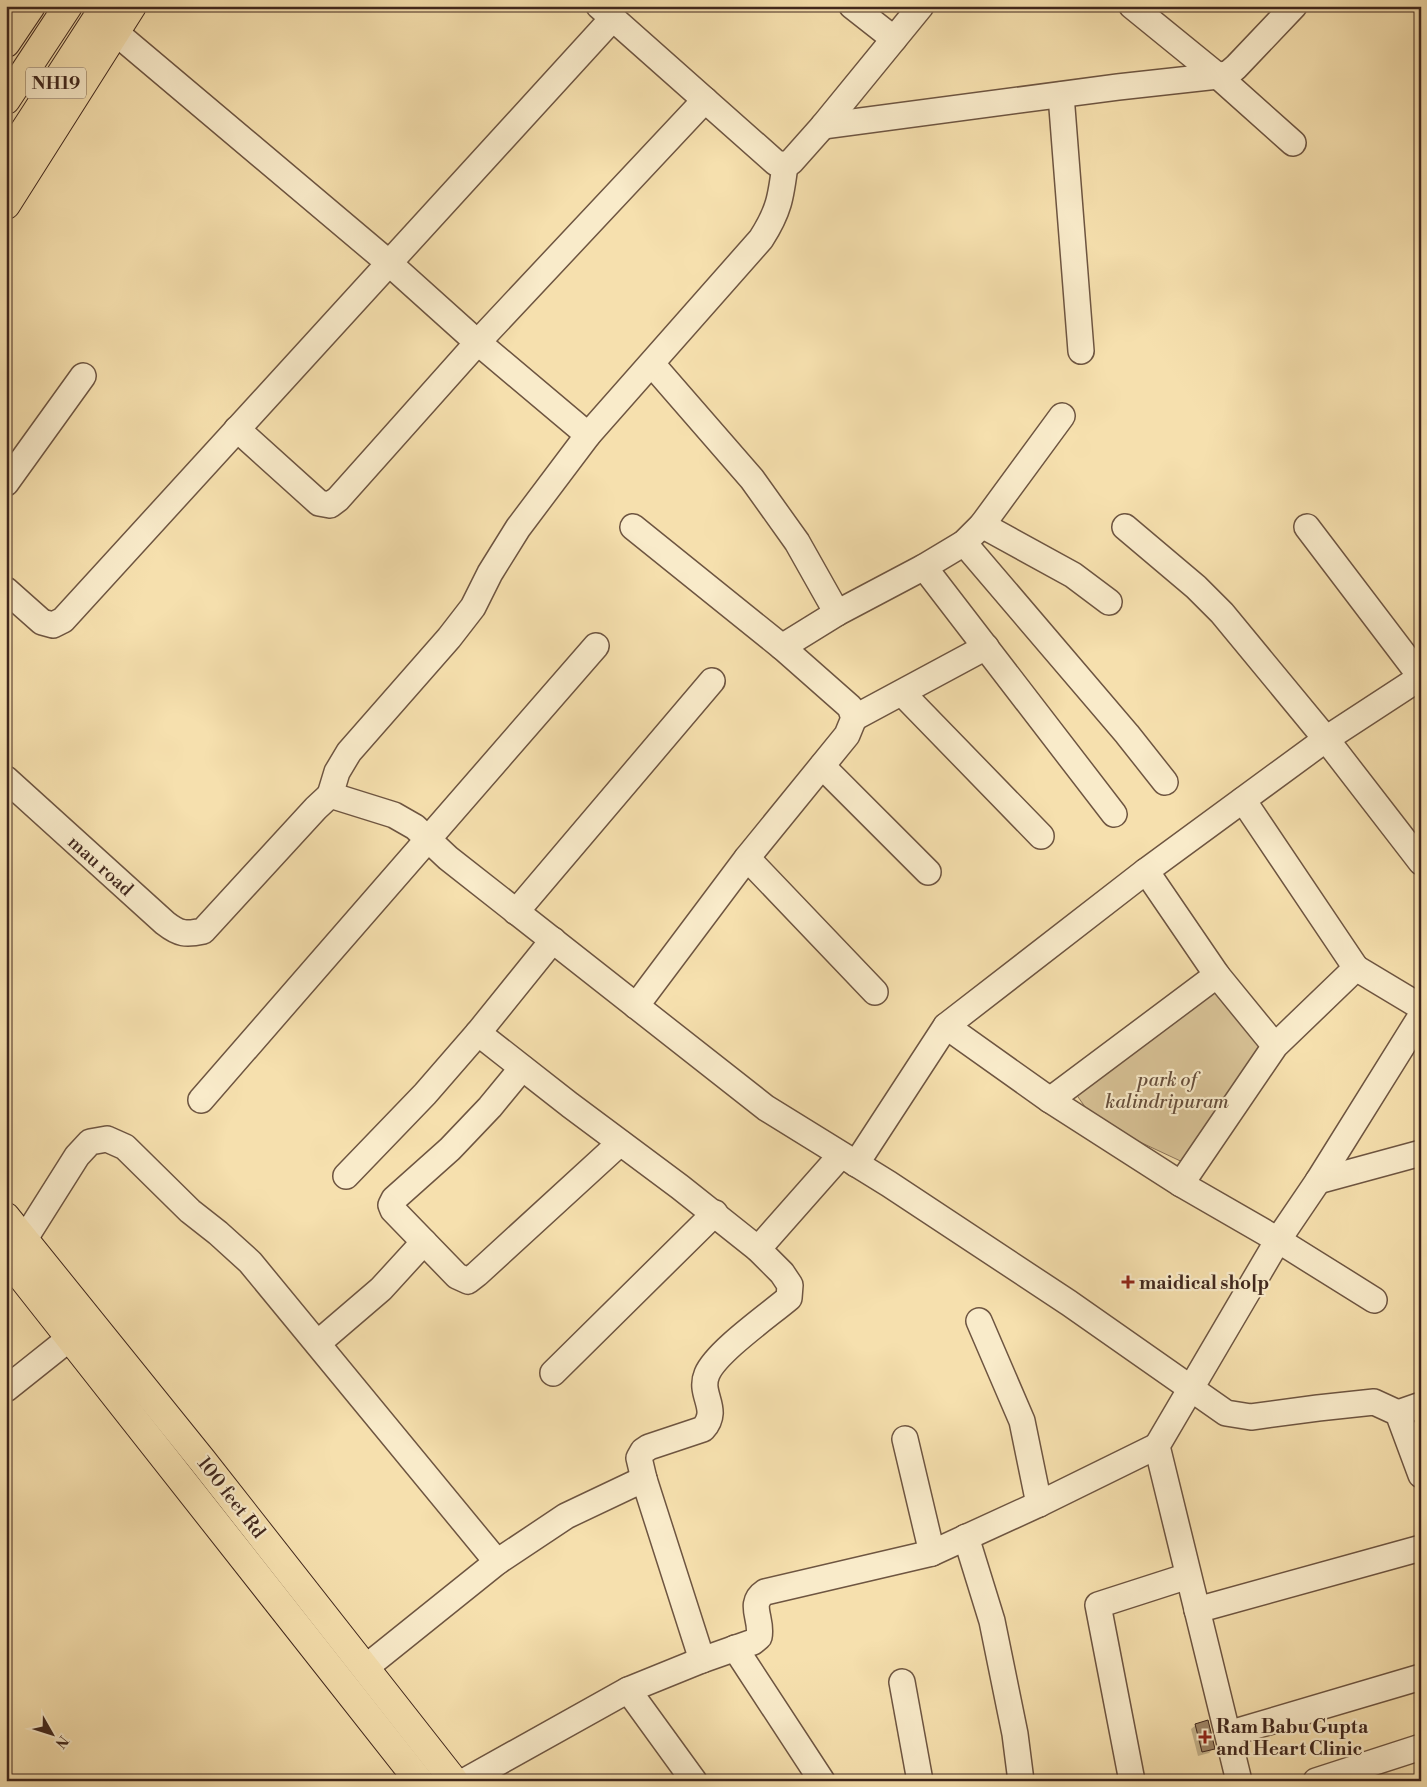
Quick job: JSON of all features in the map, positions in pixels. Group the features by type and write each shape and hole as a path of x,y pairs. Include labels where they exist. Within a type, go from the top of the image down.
{"main road":[{"path":"6,43 31,6"},
{"name":"NH19","path":"6,100 68,6"},
{"name":"NH19","path":"6,160 105,6"},
{"path":"6,205 132,6"},
{"name":"100 feet Rd","path":"6,1217 15,1248 202,1460 454,1781"},
{"path":"15,1248 70,1338 419,1781"}],"street":[{"path":"852,6 894,39"},
{"path":"921,6 823,126 791,162 785,166 774,220 761,239 588,435 518,528 490,573 472,607 449,638 350,752 337,772 330,795 394,815 415,827 448,858 766,1108 1069,1303 1226,1413 1251,1417 1374,1402 1409,1409 1421,1475"},
{"path":"1132,6 1218,76 1293,142"},
{"path":"823,126 1218,76 1229,73 1236,68 1294,6"},
{"path":"6,590 42,622 53,625 63,620 389,263 606,12 776,163 785,166"},
{"path":"115,32 389,263 478,342 588,435"},
{"path":"1061,95 1081,351"},
{"path":"237,429 319,503 330,505 345,491 478,342 705,100"},
{"path":"652,364 752,479 797,542 837,613"},
{"path":"6,482 83,376"},
{"path":"782,647 837,613 924,567 964,543 982,525 1062,416"},
{"path":"982,525 1073,575 1110,602"},
{"path":"633,527 782,647 850,707 854,718"},
{"path":"1125,527 1196,587 1222,613 1326,739 1421,862"},
{"path":"758,1249 848,1159 946,1026 1146,871 1326,739 1421,677 1306,527"},
{"path":"964,543 1127,734 1165,782"},
{"path":"924,567 1114,814"},
{"path":"201,1100 596,646"},
{"path":"636,1006 747,858 847,735 854,718 986,647"},
{"path":"516,912 712,681"},
{"path":"902,692 1041,836"},
{"path":"822,766 928,872"},
{"name":"mau road","path":"6,779 165,923 176,932 190,934 204,931 330,795"},
{"path":"1243,800 1356,968 1421,1007"},
{"path":"747,858 875,992"},
{"path":"1146,871 1217,975 1275,1046"},
{"path":"346,1176 425,1094 478,1033 553,940"},
{"path":"1181,1184 1275,1046 1356,968"},
{"path":"1050,1100 1217,975"},
{"path":"465,1781 628,1690 753,1642 759,1637 761,1631 756,1605 758,1596 765,1592 932,1553 1039,1504 1157,1446 1278,1240 1318,1181 1421,1016"},
{"path":"946,1026 1050,1100 1181,1184 1278,1240 1374,1300"},
{"path":"478,1033 714,1213 758,1249 782,1272 790,1285 789,1298 723,1352 711,1366 706,1376 704,1389 711,1413 708,1423 703,1429 649,1447 643,1451 639,1458 702,1660"},
{"path":"522,1068 490,1107 450,1149 394,1199 391,1205 393,1210 456,1276 468,1280 477,1274 620,1142"},
{"path":"15,1248 77,1156 90,1142 107,1139 125,1147 190,1211 250,1262 496,1562"},
{"path":"1318,1181 1421,1153"},
{"path":"553,1373 714,1213"},
{"path":"318,1343 381,1289 424,1242"},
{"path":"979,1321 1022,1420 1039,1504"},
{"path":"6,1389 70,1338"},
{"path":"905,1440 932,1553"},
{"path":"1157,1446 1239,1781"},
{"path":"365,1668 496,1562 566,1516 644,1478"},
{"path":"966,1537 992,1621 1015,1734 1021,1781"},
{"path":"1196,1610 1421,1548"},
{"path":"1132,1781 1098,1605 1188,1576"},
{"path":"735,1648 822,1781"},
{"path":"1228,1734 1421,1677"},
{"path":"902,1682 920,1781"},
{"path":"628,1690 694,1781"},
{"path":"1316,1781 1421,1747"}],"green space":[{"name":"park of kalindripuram","path":"1211,986 1265,1050 1189,1165 1095,1121 1071,1087"}],"building":[{"path":"1208,1720 1215,1749 1202,1752 1195,1724"}],"place":[{"name":"maidical sho[p","path":"1128,1282"},
{"name":"Ram Babu Gupta and Heart Clinic","path":"1205,1737"}]}
